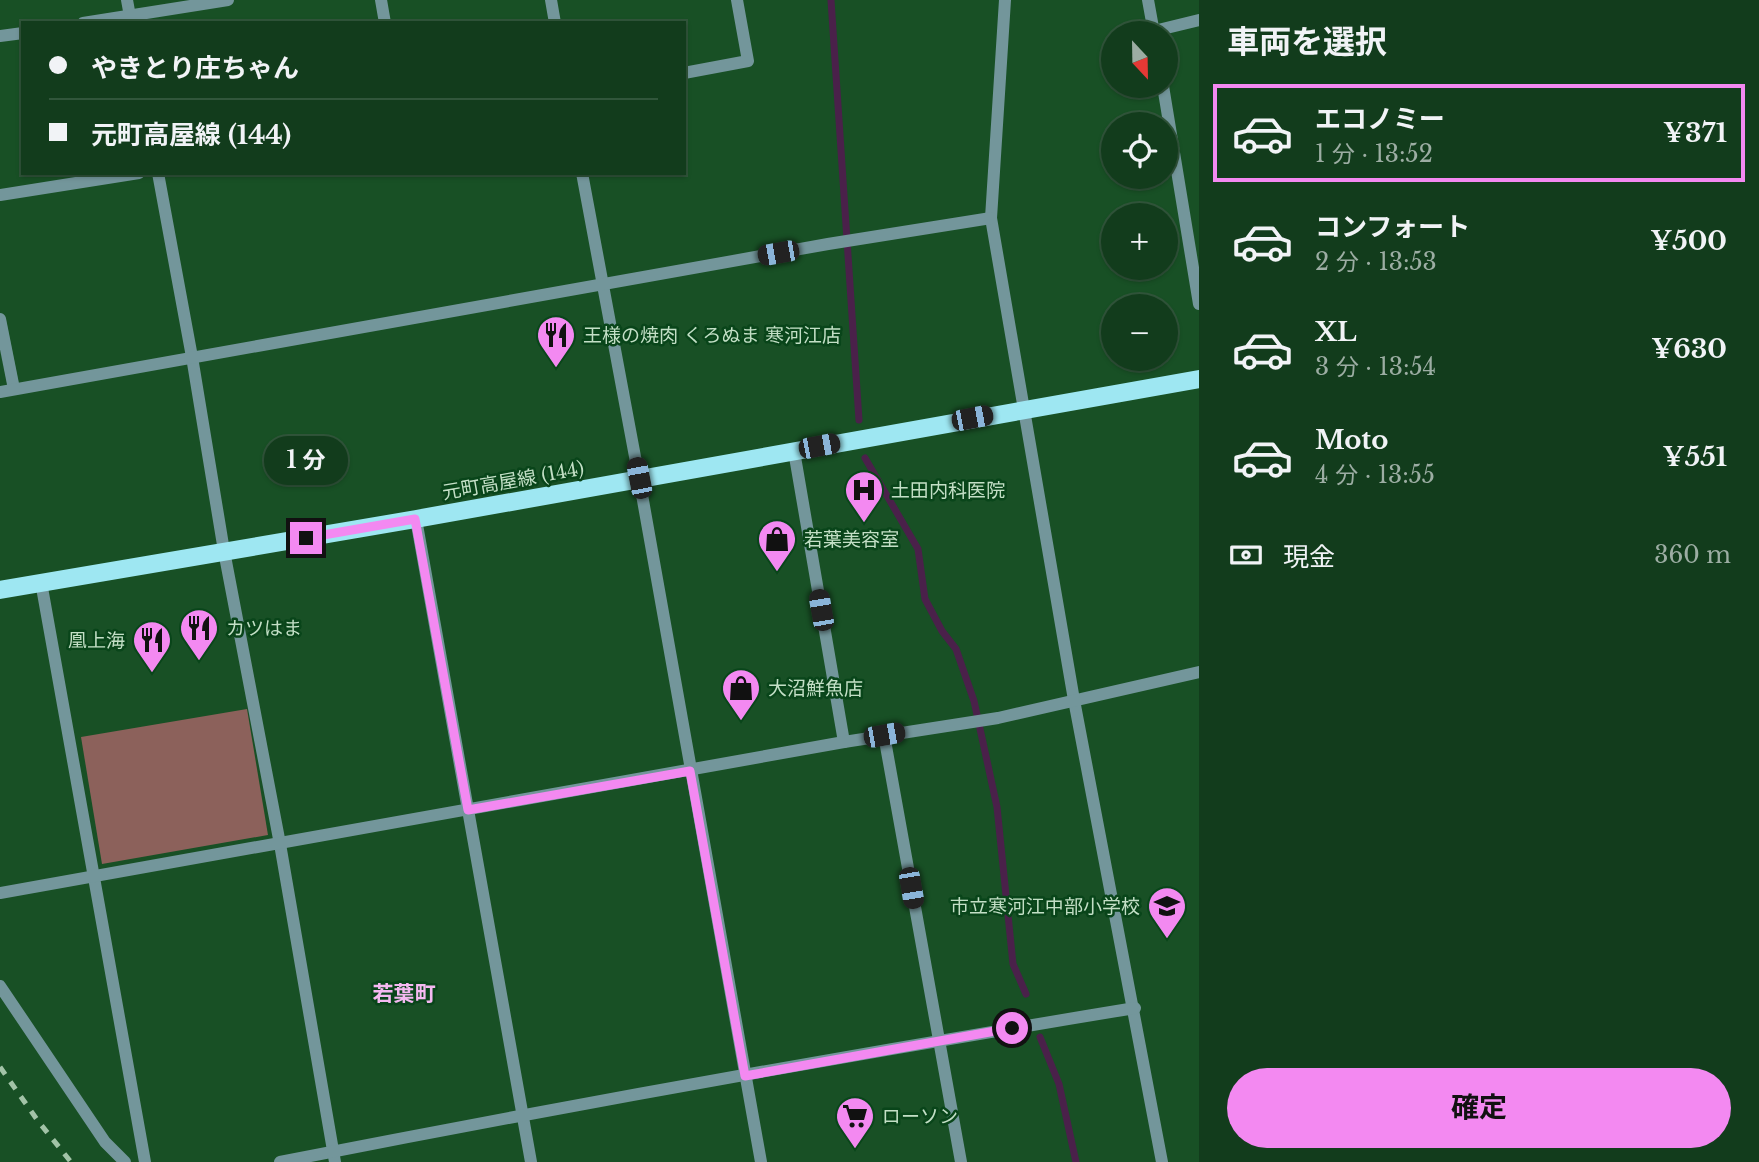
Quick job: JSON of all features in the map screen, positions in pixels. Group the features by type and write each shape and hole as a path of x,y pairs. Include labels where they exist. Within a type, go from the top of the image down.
{"main road":[{"name":"元町高屋線 (144)","path":"0,590 1199,379"}],"street":[{"path":"127,0 130,19"},
{"path":"106,21 228,0"},
{"path":"381,0 385,21"},
{"path":"551,0 555,21"},
{"path":"686,73 748,61 737,0"},
{"path":"1005,0 991,218 1074,699 1135,1008 1162,1162"},
{"path":"1148,0 1152,21"},
{"path":"1178,26 1199,20"},
{"path":"0,36 21,33"},
{"path":"1165,98 1199,304"},
{"path":"0,195 126,175"},
{"path":"158,175 334,1157"},
{"path":"582,175 761,1162"},
{"path":"0,392 828,244 991,218"},
{"path":"0,319 14,390"},
{"path":"794,451 844,742"},
{"path":"415,519 531,1162"},
{"path":"41,582 96,876 145,1162"},
{"path":"0,893 844,742 998,718 1199,672"},
{"path":"884,735 961,1162"},
{"path":"0,986 105,1142 125,1162"},
{"path":"280,1162 334,1157 522,1115 938,1040 1135,1008"}],"shaded area":[{"path":"247,709 268,835 102,864 81,737"}],"waterway":[{"path":"831,0 859,420"},
{"path":"865,458 918,549 925,599 942,631 956,649 974,701 997,807 1013,964 1026,994"},
{"path":"1040,1037 1059,1084 1076,1162"}],"railway":[{"path":"0,1067 71,1162"}],"place":[{"name":"王様の焼肉 くろぬま 寒河江店","path":"556,369"},
{"name":"土田内科医院","path":"864,524"},
{"name":"若葉美容室","path":"777,573"},
{"name":"カツはま","path":"199,662"},
{"name":"凰上海","path":"152,674"},
{"name":"大沼鮮魚店","path":"741,722"},
{"name":"市立寒河江中部小学校","path":"1167,940"},
{"name":"ローソン","path":"855,1150"}],"district":[{"name":"若葉町","path":"404,994"}],"route":[{"path":"306,538 415,519 468,810 690,771 745,1076 1012,1028"}]}
